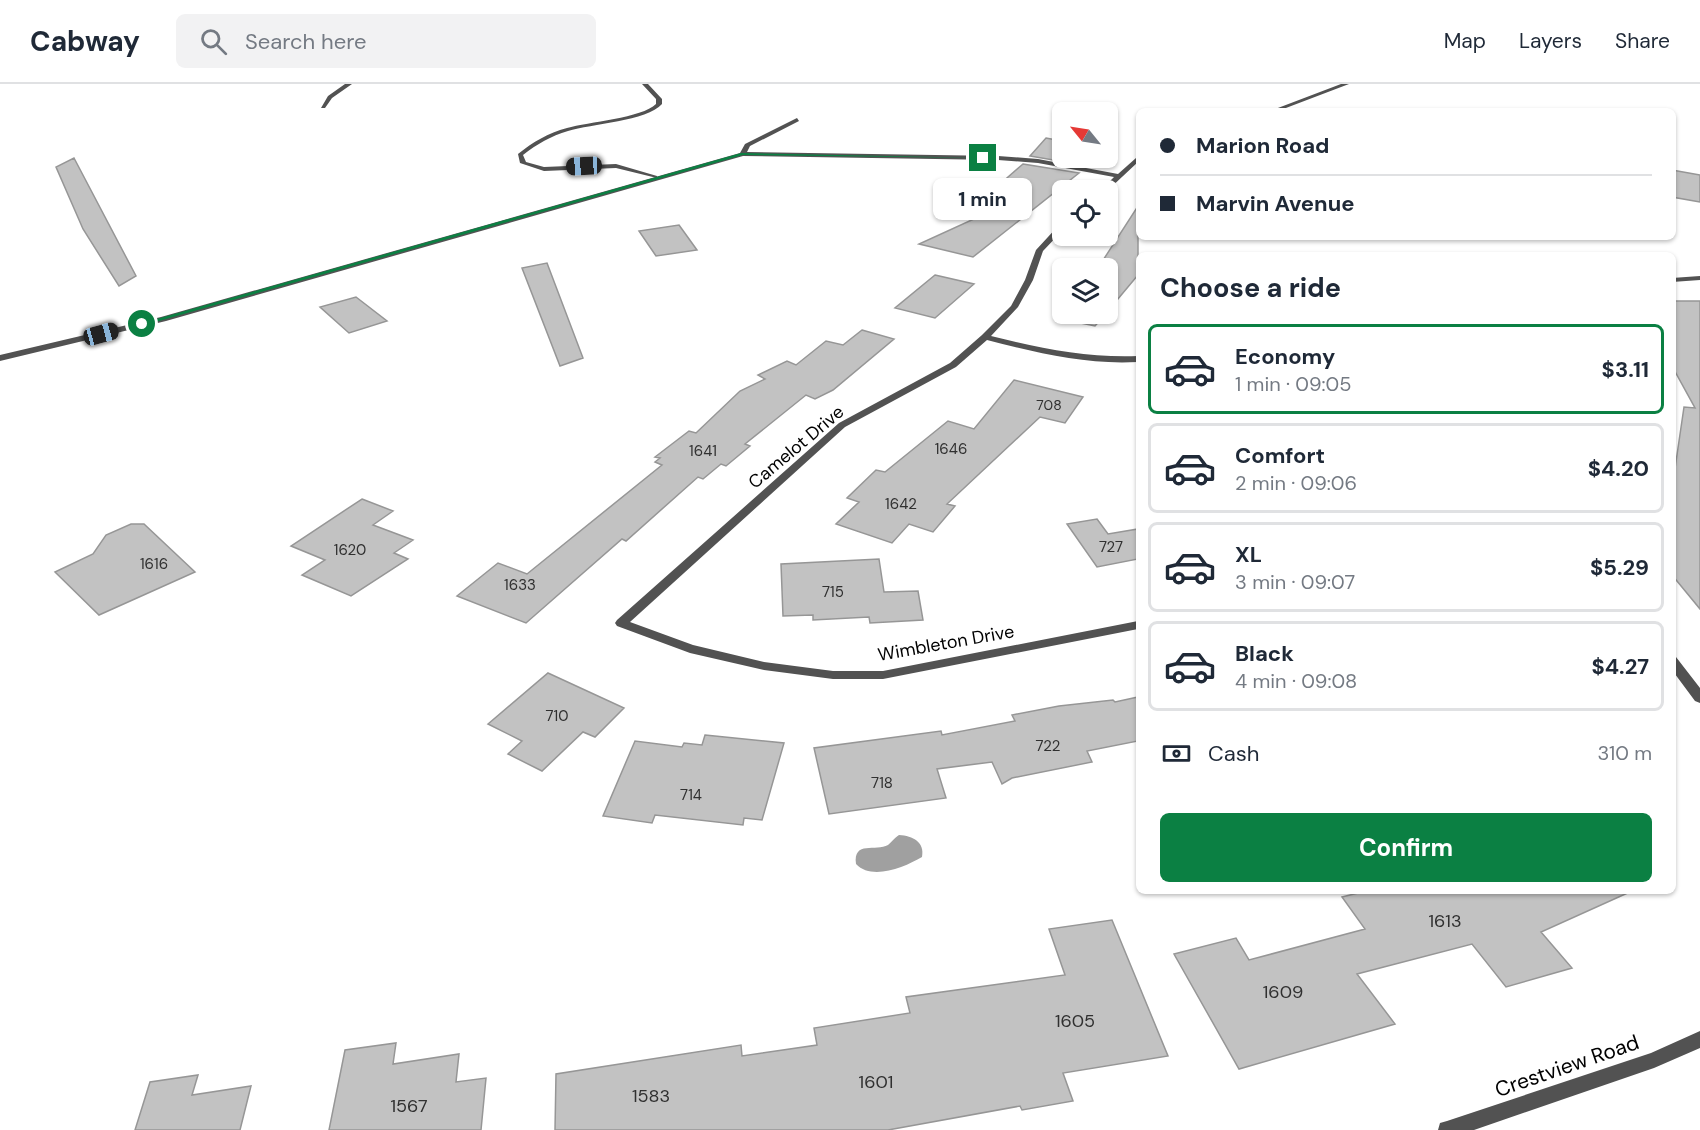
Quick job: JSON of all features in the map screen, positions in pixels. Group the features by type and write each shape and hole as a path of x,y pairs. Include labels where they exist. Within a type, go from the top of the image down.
{"street":[{"path":"323,107 330,97 349,84"},
{"path":"645,84 659,99 656,108 557,133 530,145 520,155 523,163 544,169 616,166 655,177"},
{"path":"1281,108 1347,84"},
{"path":"743,154 747,145 797,120"},
{"path":"0,358 163,319 513,221 655,177 743,154 998,158 1038,161 1120,176"},
{"path":"1115,180 1136,161"},
{"name":"Camelot Drive","path":"621,623 842,425 953,365 986,337 1014,307 1029,280 1040,250 1052,237"},
{"path":"1676,280 1700,278"},
{"path":"986,337 1042,352 1092,358 1136,359"},
{"name":"Wimbleton Drive","path":"621,623 690,649 764,666 833,675 883,675 1136,625"},
{"path":"1676,666 1700,699"},
{"name":"Crestview Road","path":"1447,1130 1654,1060 1700,1039"}],"shaded area":[{"path":"899,835 917,841 922,847 922,857 889,871 871,871 856,864 858,852 862,849 883,847"}],"building":[{"path":"1046,138 1052,139 1052,160 1030,156"},
{"path":"74,158 136,276 119,286 83,229 56,167"},
{"path":"1023,164 1079,173 1070,180 1052,180 1052,194 973,257 919,244 1020,198 992,191"},
{"path":"1676,171 1700,175 1700,202 1676,198"},
{"path":"1136,209 1138,252 1136,252 1136,277 1118,299 1118,258 1104,258 1112,246 1118,246 1118,237"},
{"path":"679,225 697,250 656,256 639,231"},
{"path":"547,263 583,358 560,366 522,268"},
{"path":"935,275 974,284 935,318 895,308"},
{"path":"356,297 387,321 349,333 320,307"},
{"path":"1676,301 1700,301 1700,609 1676,580 1676,462 1684,407 1695,408 1676,373"},
{"path":"862,330 894,339 833,390 815,399 806,395 745,444 750,446 726,466 721,464 703,479 698,477 626,541 622,539 526,623 457,596 498,563 527,574 662,465 655,462 660,458 655,457 689,431 696,433 740,391 765,379 758,375 787,361 796,365 826,341 843,345"},
{"path":"1014,380 1083,397 1065,423 1040,417 947,504 955,506 933,532 909,524 892,543 836,524 859,502 847,498 876,470 885,472 948,421 974,429"},
{"path":"362,499 393,511 373,525 413,540 394,553 408,559 351,596 302,575 325,560 291,546"},
{"path":"1097,519 1108,534 1136,529 1136,559 1097,567 1067,524"},
{"path":"131,524 144,524 195,572 99,615 55,572 93,554 106,535"},
{"path":"879,559 884,592 918,591 923,620 870,623 869,617 813,620 813,615 783,616 781,564"},
{"path":"548,673 624,708 595,737 583,732 542,771 508,754 522,741 488,724"},
{"path":"1136,697 1136,741 1087,751 1092,762 1012,778 1002,784 992,762 937,769 946,798 829,814 814,748 941,731 942,735 1015,721 1012,715 1059,706 1113,700 1115,702"},
{"path":"705,735 784,743 762,820 744,818 743,825 655,815 652,823 603,816 635,741 682,747 684,743 702,745"},
{"path":"1354,894 1625,894 1541,932 1572,968 1506,987 1472,944 1357,974 1395,1024 1239,1069 1174,954 1236,938 1249,960 1365,929 1342,897"},
{"path":"1112,920 1168,1056 1063,1073 1073,1101 1022,1110 1020,1106 888,1130 555,1130 556,1074 741,1045 742,1056 817,1045 814,1028 910,1013 906,997 1065,975 1049,929"},
{"path":"396,1043 393,1064 459,1054 456,1082 486,1078 481,1130 329,1130 345,1050"},
{"path":"198,1075 192,1095 251,1086 240,1130 135,1130 150,1082"}],"route":[{"path":"142,324 513,221 655,177 743,154 983,158"}]}
